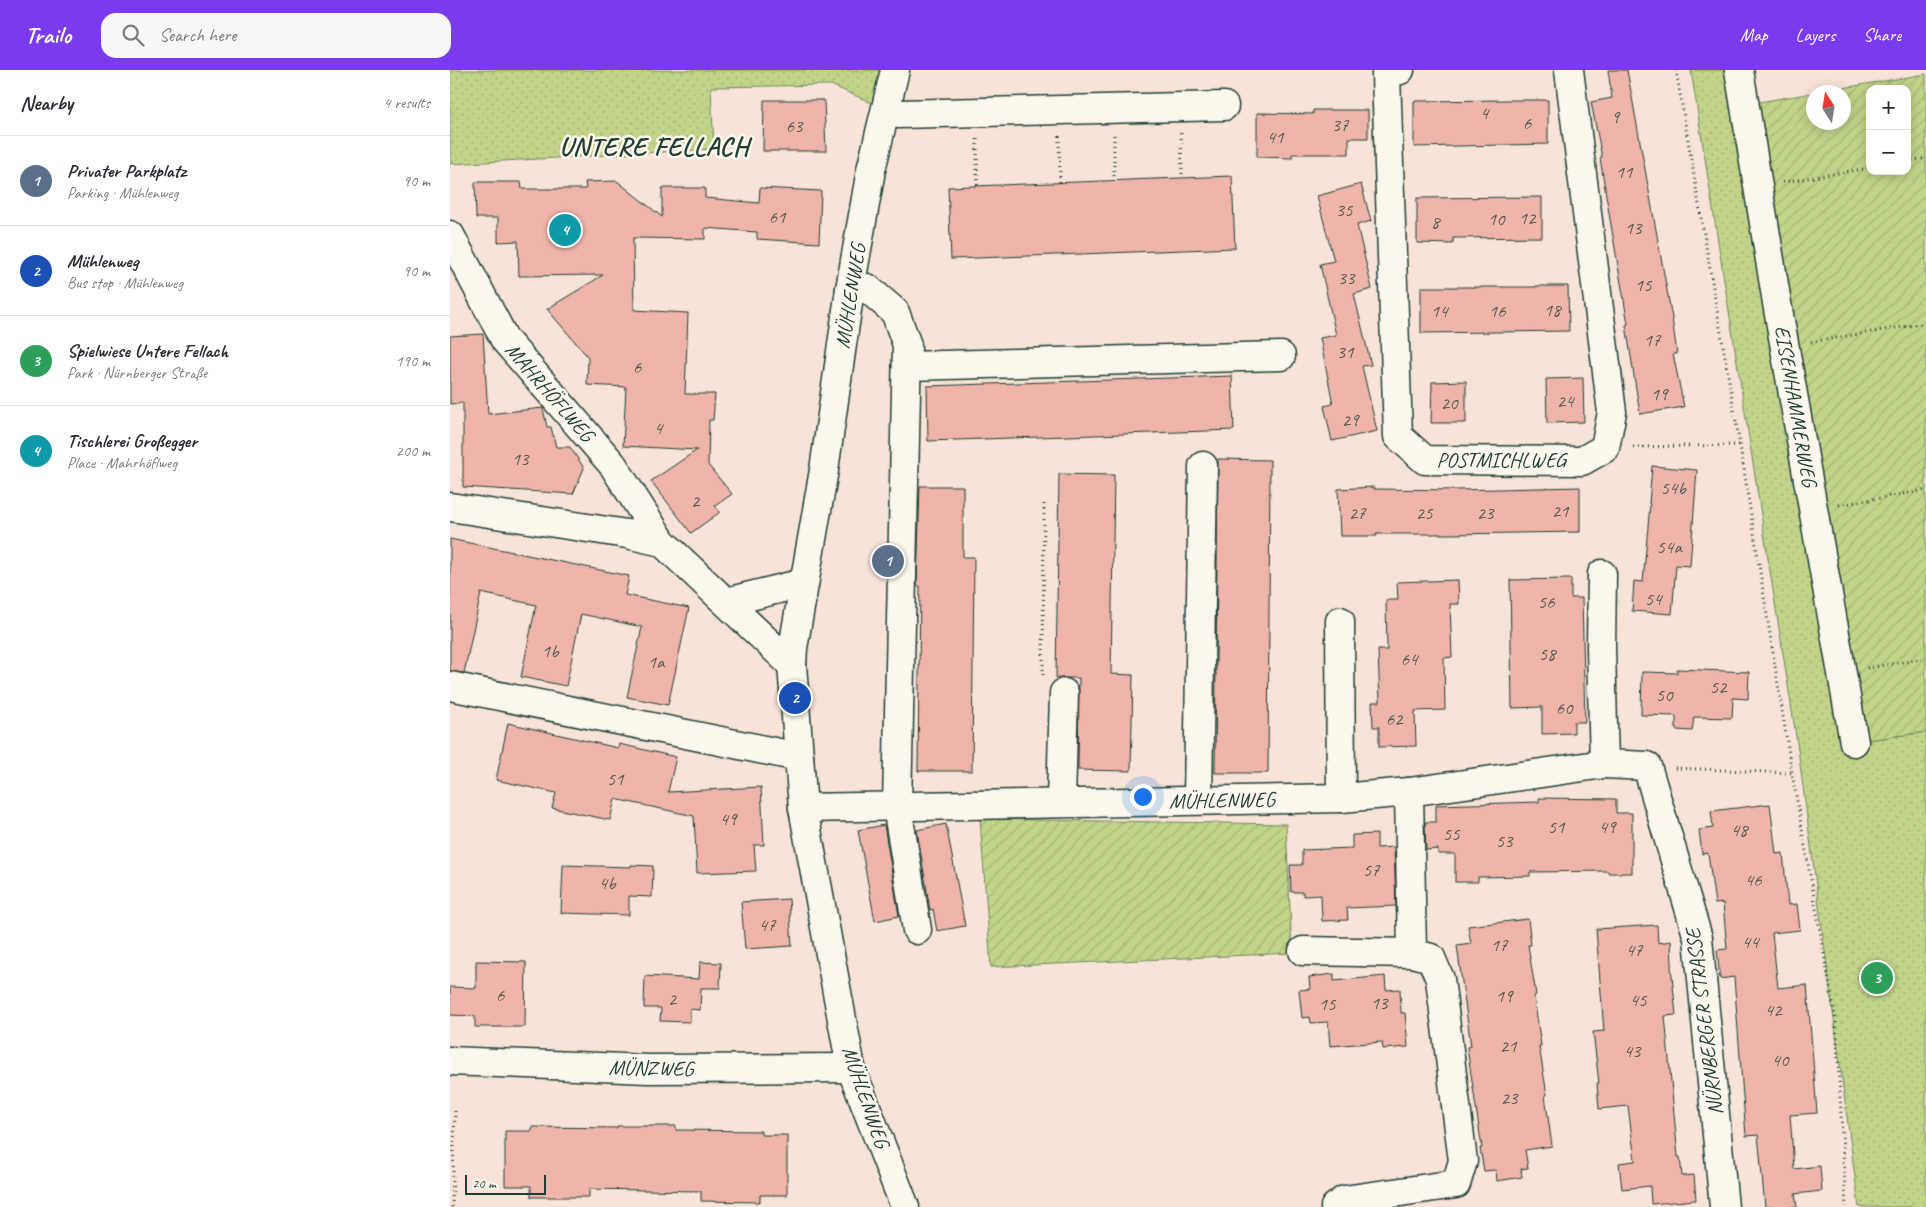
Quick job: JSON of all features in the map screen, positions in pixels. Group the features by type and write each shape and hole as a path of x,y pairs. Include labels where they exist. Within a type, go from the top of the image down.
{"street":[{"name":"MÜHLENWEG","path":"894,70 871,170 850,289 824,470 793,648 792,665 803,808 851,1068 906,1207"},
{"name":"POSTMICHLWEG","path":"1400,70 1386,74 1398,436 1425,460 1582,461 1605,448"},
{"path":"1569,70 1612,412 1605,448"},
{"name":"EISENHAMMERWEG","path":"1739,70 1854,742"},
{"path":"886,111 898,114 977,113 1224,106"},
{"name":"MAHRHÖFLWEG","path":"450,235 505,340 613,465 662,542 792,665"},
{"path":"850,289 867,288 895,312 907,345 897,806 917,930"},
{"path":"906,366 1281,356"},
{"path":"1198,800 1203,466"},
{"path":"450,507 627,534 662,542"},
{"path":"1602,574 1601,648 1604,764"},
{"path":"726,602 804,582"},
{"path":"1340,621 1341,798 1409,792 1604,764 1647,766"},
{"path":"450,686 798,757"},
{"path":"1061,802 1064,692"},
{"name":"NÜRNBERGER STRASSE","path":"1647,766 1698,938 1724,1207"},
{"path":"1409,792 1412,953"},
{"name":"MÜHLENWEG","path":"803,808 1341,798"},
{"path":"1303,951 1412,953 1431,958 1440,978 1463,1161 1456,1184 1344,1200 1335,1207"},
{"name":"MÜNZWEG","path":"450,1061 648,1069 851,1068"}],"path":[{"path":"1676,70 1740,445 1792,773 1836,1021 1846,1207"},
{"path":"1180,107 1182,177"},
{"path":"1113,109 1114,180"},
{"path":"1059,110 1060,182"},
{"path":"977,113 978,185"},
{"path":"1911,161 1926,158"},
{"path":"1758,186 1866,169"},
{"path":"1786,347 1926,323"},
{"path":"1605,448 1740,445"},
{"path":"1814,509 1926,490"},
{"path":"1044,501 1043,691 1064,692"},
{"path":"1841,672 1926,658"},
{"path":"1647,766 1792,773"},
{"path":"452,1207 456,1111"},
{"path":"653,1202 653,1207"}],"green space":[{"path":"450,70 894,70 888,110 831,85 711,87 714,149 450,164"},
{"path":"1691,70 1745,70 1853,742 1926,732 1926,1207 1859,1207 1798,749"},
{"path":"1926,74 1926,732 1853,742 1753,103 1806,94 1806,130 1851,130 1851,87"},
{"path":"980,819 1286,824 1292,953 991,967"}],"building":[{"path":"1608,70 1627,70 1672,318 1677,354 1673,354 1684,407 1640,414 1626,325 1628,324 1600,158 1602,157 1591,102 1612,98"},
{"path":"764,100 824,100 826,151 763,151"},
{"path":"1548,100 1548,144 1414,147 1414,101"},
{"path":"1313,110 1368,110 1368,138 1349,138 1349,154 1292,154 1292,158 1257,157 1257,113 1313,114"},
{"path":"1232,176 1235,248 951,259 948,187"},
{"path":"617,181 662,217 662,188 705,188 705,198 759,203 760,188 821,191 819,243 757,239 757,232 705,228 705,239 633,238 634,310 688,313 685,394 715,394 713,420 709,420 708,465 732,494 715,506 720,512 691,533 651,481 697,450 623,446 626,387 587,385 588,357 547,309 603,275 519,276 518,241 498,242 498,218 476,218 475,182 521,182 522,189 586,189 585,182"},
{"path":"1361,184 1371,221 1357,225 1372,289 1354,294 1371,365 1362,366 1377,431 1332,441 1324,406 1333,404 1320,338 1336,335 1320,264 1334,261 1317,196"},
{"path":"1542,197 1542,237 1453,238 1453,244 1417,243 1417,198"},
{"path":"1568,286 1569,331 1421,333 1421,287"},
{"path":"483,334 488,414 543,408 547,427 551,427 556,447 570,447 584,468 573,494 463,487 463,403 450,404 450,336"},
{"path":"1232,376 1234,430 928,441 927,386"},
{"path":"1583,378 1584,422 1547,423 1546,379"},
{"path":"1466,381 1466,423 1431,423 1432,382"},
{"path":"1218,459 1270,460 1268,773 1215,773"},
{"path":"1652,466 1697,470 1690,566 1676,565 1672,614 1632,611 1634,581 1643,582"},
{"path":"1059,474 1114,475 1111,674 1133,675 1131,771 1078,770 1079,678 1056,678"},
{"path":"920,486 963,486 963,557 974,557 972,771 918,771 920,586 917,586"},
{"path":"1374,487 1374,489 1458,490 1580,487 1580,532 1340,536 1338,489"},
{"path":"450,539 629,576 625,595 689,608 668,705 627,697 642,627 581,614 566,686 521,677 536,605 481,593 464,673 450,671"},
{"path":"1571,579 1571,598 1582,598 1585,722 1574,722 1574,733 1542,734 1542,707 1512,708 1510,580"},
{"path":"1458,580 1459,604 1450,604 1452,657 1444,658 1445,710 1415,711 1416,746 1379,747 1379,727 1373,727 1372,702 1380,702 1378,650 1387,650 1386,600 1398,600 1397,582"},
{"path":"1677,669 1749,672 1748,699 1733,698 1732,718 1694,717 1692,731 1676,730 1676,716 1641,715 1642,672 1677,673"},
{"path":"508,723 618,748 619,744 676,757 668,792 761,787 764,845 754,845 756,871 697,873 694,816 615,799 610,820 552,808 556,793 496,780"},
{"path":"1539,798 1616,799 1616,813 1632,813 1632,873 1608,873 1608,871 1530,872 1530,876 1478,877 1478,882 1455,882 1455,854 1438,854 1438,849 1426,850 1425,822 1436,822 1436,805 1539,802"},
{"path":"1770,804 1776,854 1783,853 1788,905 1797,904 1800,930 1772,933 1778,988 1807,985 1817,1113 1790,1115 1794,1169 1820,1166 1822,1191 1795,1194 1797,1207 1765,1207 1758,1135 1746,1136 1734,977 1720,979 1717,950 1727,949 1723,903 1715,904 1708,853 1702,854 1699,830 1713,828 1711,811"},
{"path":"946,824 965,926 937,931 933,909 930,910 917,830"},
{"path":"884,825 899,916 875,921 858,830"},
{"path":"1377,834 1377,848 1394,847 1396,906 1347,908 1348,920 1322,921 1321,895 1303,896 1303,892 1291,892 1290,865 1302,865 1302,850 1352,848 1352,835"},
{"path":"563,865 653,866 652,897 629,896 629,915 561,913"},
{"path":"789,899 792,946 745,949 741,902"},
{"path":"1528,919 1531,945 1528,945 1536,995 1534,996 1541,1046 1539,1046 1547,1095 1545,1095 1552,1146 1525,1150 1528,1168 1521,1169 1522,1177 1497,1181 1496,1170 1484,1171 1480,1148 1482,1148 1467,1047 1471,1046 1457,946 1471,944 1468,926"},
{"path":"1657,925 1658,943 1671,941 1671,966 1676,1015 1665,1016 1678,1157 1680,1157 1682,1176 1694,1175 1696,1200 1651,1204 1650,1186 1622,1189 1619,1163 1635,1161 1628,1106 1599,1109 1597,1083 1599,1083 1593,1032 1604,1031 1596,929"},
{"path":"476,961 526,962 525,1027 475,1027 475,1016 450,1015 450,987 476,988"},
{"path":"700,962 721,963 720,988 701,988 700,1010 690,1009 690,1022 660,1021 661,1008 644,1008 645,976 699,979"},
{"path":"1334,974 1334,981 1385,976 1386,990 1400,989 1401,1013 1405,1013 1408,1047 1383,1049 1382,1042 1330,1046 1328,1022 1311,1023 1310,1017 1302,1018 1299,990 1310,989 1309,977"},
{"path":"617,1126 676,1126 676,1130 761,1131 761,1135 787,1135 787,1195 760,1195 760,1202 701,1201 701,1191 589,1189 589,1197 531,1197 531,1186 505,1186 505,1131 532,1131 532,1127 617,1128"}],"place":[{"name":"Tischlerei Großegger","path":"565,230"},
{"name":"Privater Parkplatz","path":"888,561"},
{"name":"Mühlenweg","path":"795,698"},
{"name":"Spielwiese Untere Fellach","path":"1877,978"}],"district":[{"name":"UNTERE FELLACH","path":"654,146"}]}
